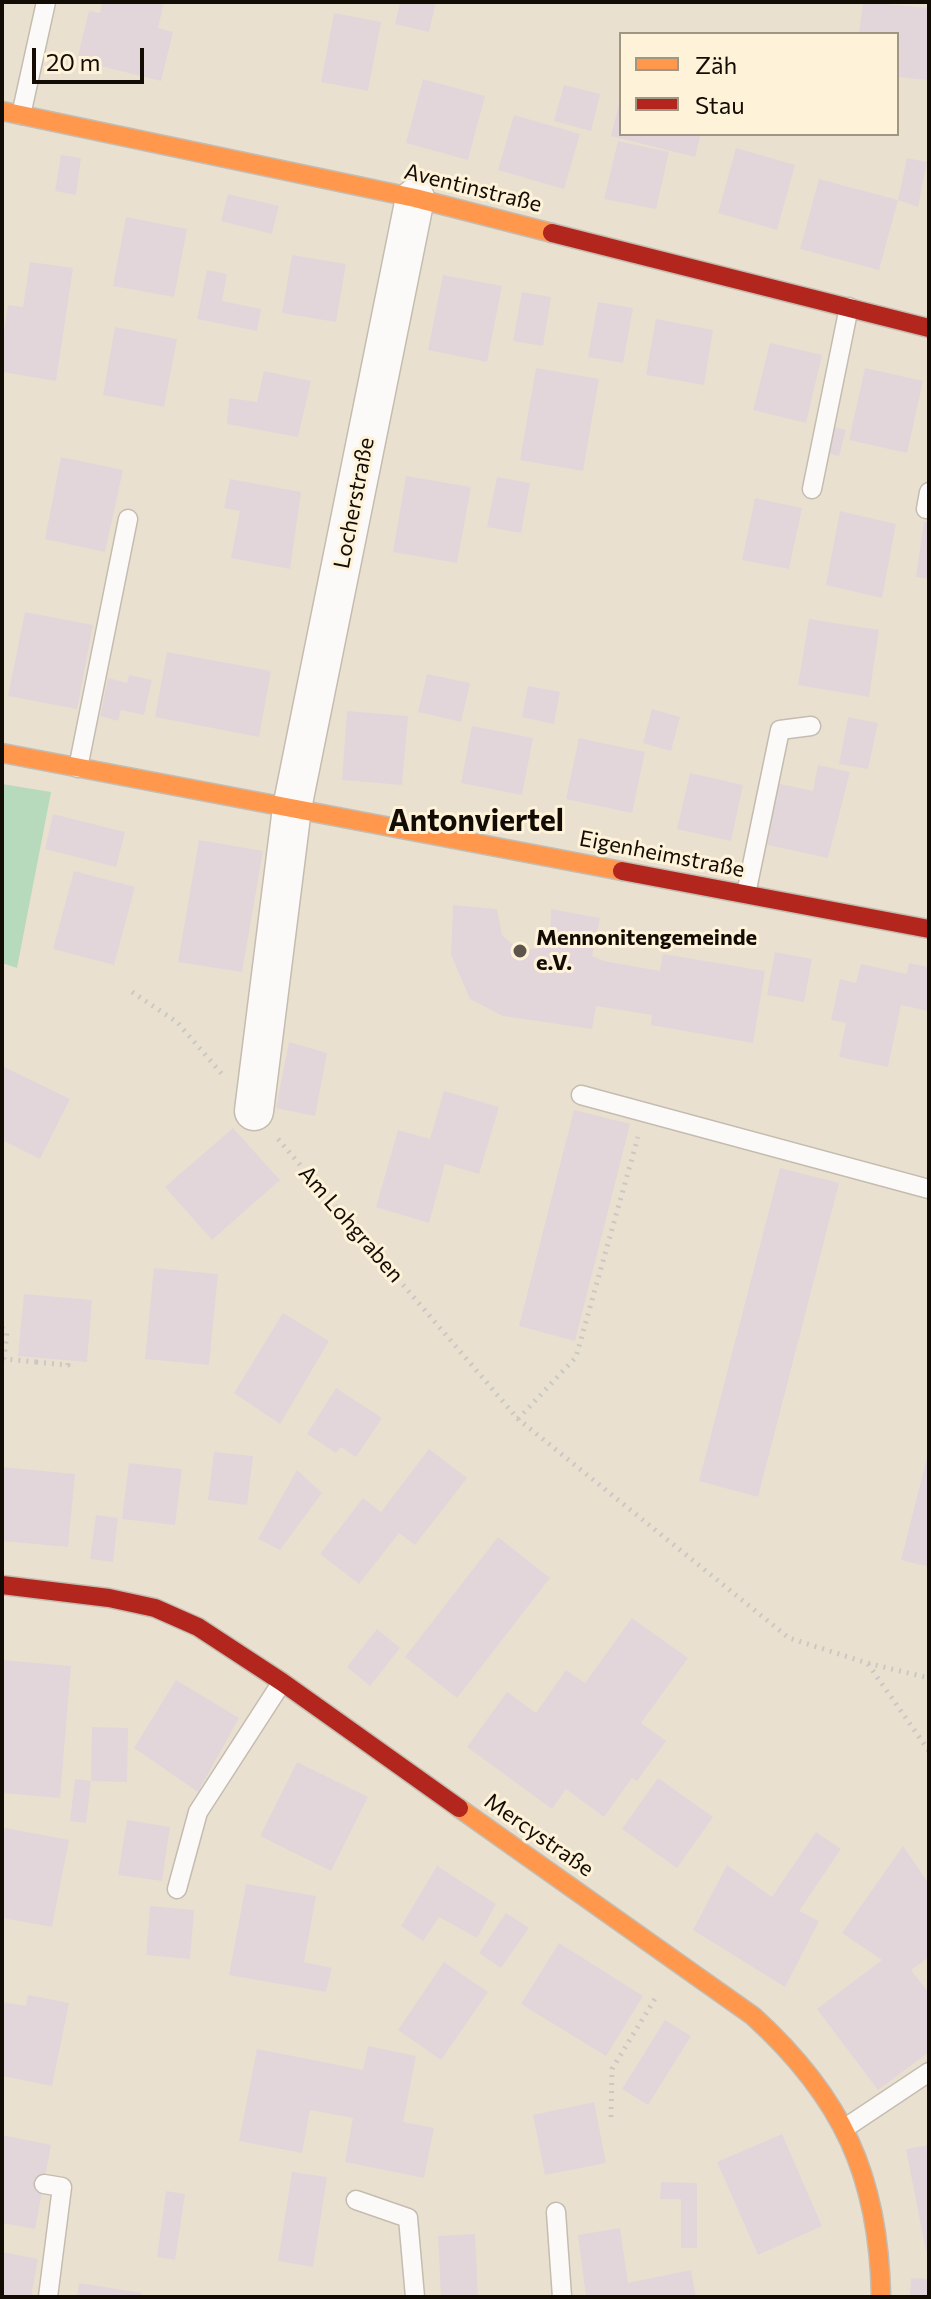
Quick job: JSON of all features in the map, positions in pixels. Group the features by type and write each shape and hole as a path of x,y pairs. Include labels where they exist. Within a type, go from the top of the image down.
{"street":[{"name":"Aventinstraße","path":"2,111 415,198 929,328"},
{"name":"Locherstraße","path":"292,808 415,198"},
{"path":"2,753 292,808 254,1111"},
{"name":"Eigenheimstraße","path":"292,808 929,929"},
{"name":"Mercystraße","path":"2,1585 109,1598 155,1608 198,1627 282,1682 753,2016 793,2054 845,2128 864,2175 875,2222 881,2297"}],"lane":[{"path":"21,115 46,2"},
{"path":"812,489 849,307"},
{"path":"78,768 128,519"},
{"path":"746,894 780,730 811,726"},
{"path":"581,1095 929,1189"},
{"path":"177,1889 198,1812 282,1682"},
{"path":"845,2128 929,2072"},
{"path":"44,2184 62,2187 48,2297"},
{"path":"356,2200 408,2218 415,2297"},
{"path":"556,2212 562,2297"}],"path":[{"name":"Am Lohgraben","path":"132,992 177,1022 518,1419 789,1638 867,1663 929,1678"},
{"path":"518,1419 576,1357 645,1113"},
{"path":"2,1328 7,1332 4,1359 68,1365 68,1360"},
{"path":"867,1663 929,1751"},
{"path":"611,2117 612,2069 677,1962"}],"green space":[{"path":"2,784 51,792 17,968 2,963"}],"building":[{"path":"102,2 164,2 158,28 173,32 161,81 77,60 89,11 100,13"},
{"path":"400,2 436,2 429,32 395,24"},
{"path":"863,2 929,8 929,80 899,77 899,32 859,32"},
{"path":"334,13 381,22 368,91 321,82"},
{"path":"423,79 485,96 468,160 406,143"},
{"path":"564,85 600,94 591,131 554,121"},
{"path":"619,104 619,136 700,136 695,157 611,136"},
{"path":"514,115 580,134 564,189 498,170"},
{"path":"618,141 669,152 656,209 604,199"},
{"path":"736,148 795,165 777,230 718,213"},
{"path":"61,155 81,158 76,195 55,191"},
{"path":"907,158 927,162 918,207 898,200"},
{"path":"819,179 898,200 879,270 800,249"},
{"path":"228,194 279,206 272,234 221,221"},
{"path":"126,217 187,229 174,297 113,286"},
{"path":"292,255 346,264 336,322 282,313"},
{"path":"30,262 73,268 56,381 2,372 8,305 23,307"},
{"path":"207,270 227,274 222,301 261,309 257,331 197,319"},
{"path":"443,275 502,286 487,362 428,350"},
{"path":"522,292 551,297 543,346 513,341"},
{"path":"598,302 633,308 623,363 588,357"},
{"path":"656,319 713,330 704,385 646,375"},
{"path":"115,327 177,339 164,407 103,395"},
{"path":"770,343 822,355 806,423 753,410"},
{"path":"536,368 599,379 583,471 520,460"},
{"path":"865,368 923,381 907,453 849,440"},
{"path":"264,371 311,381 298,437 227,424 229,398 257,402"},
{"path":"830,426 846,430 839,456 824,453"},
{"path":"61,457 123,470 105,552 45,539"},
{"path":"406,476 471,487 457,563 393,552"},
{"path":"497,477 530,483 521,533 487,527"},
{"path":"230,479 301,492 290,569 231,558 240,511 224,508"},
{"path":"755,498 802,508 789,569 742,560"},
{"path":"840,511 896,524 882,598 826,585"},
{"path":"924,522 929,522 929,579 916,577"},
{"path":"25,612 93,625 77,709 8,696"},
{"path":"809,619 879,630 869,697 798,685"},
{"path":"167,652 271,671 259,737 155,717"},
{"path":"427,674 470,683 461,722 418,712"},
{"path":"129,675 152,680 144,715 121,710 118,721 100,716 108,678 127,683"},
{"path":"528,686 560,692 554,724 522,717"},
{"path":"652,709 680,717 671,751 643,743"},
{"path":"347,711 408,716 402,785 342,780"},
{"path":"848,717 878,723 868,769 839,764"},
{"path":"472,726 533,738 522,795 461,783"},
{"path":"579,738 645,752 632,813 566,799"},
{"path":"818,765 850,772 828,858 763,844 776,783 813,791"},
{"path":"690,773 743,785 731,841 677,829"},
{"path":"53,814 125,832 116,867 45,849"},
{"path":"199,840 263,851 242,972 178,962"},
{"path":"74,871 135,887 114,965 53,949"},
{"path":"453,905 497,909 502,935 520,951 539,948 550,937 551,909 600,918 592,956 604,961 660,971 663,954 765,971 753,1043 651,1025 652,1015 596,1006 592,1029 503,1016 470,999 451,955"},
{"path":"775,952 812,959 804,1002 767,995"},
{"path":"909,963 929,967 929,1011 901,1005 888,1067 839,1057 846,1023 831,1020 840,979 856,983 861,964 907,974"},
{"path":"289,1042 327,1053 315,1116 276,1108"},
{"path":"2,1066 70,1099 40,1159 2,1140"},
{"path":"444,1091 499,1107 479,1174 445,1164 429,1223 376,1207 398,1130 430,1139"},
{"path":"574,1110 630,1124 575,1341 519,1326"},
{"path":"233,1128 280,1180 212,1240 165,1187"},
{"path":"780,1168 839,1183 758,1497 699,1481"},
{"path":"154,1268 218,1274 209,1365 145,1359"},
{"path":"24,1294 92,1300 87,1362 18,1356"},
{"path":"283,1313 329,1341 280,1424 234,1393"},
{"path":"336,1388 382,1418 356,1457 341,1447 336,1453 307,1434"},
{"path":"429,1449 467,1478 415,1545 399,1533 359,1584 320,1554 363,1498 381,1512"},
{"path":"214,1452 253,1456 247,1505 208,1500"},
{"path":"929,1454 929,1567 901,1560"},
{"path":"129,1463 182,1469 175,1525 122,1519"},
{"path":"2,1467 75,1474 68,1547 2,1541"},
{"path":"297,1470 322,1493 280,1550 258,1539"},
{"path":"96,1515 118,1518 113,1562 90,1559"},
{"path":"498,1537 550,1578 457,1698 405,1657"},
{"path":"632,1618 688,1658 641,1723 666,1741 637,1781 632,1778 604,1817 566,1789 552,1809 467,1747 507,1692 536,1713 566,1670 585,1683"},
{"path":"377,1629 400,1648 370,1686 347,1667"},
{"path":"2,1660 71,1666 60,1798 2,1793"},
{"path":"176,1680 239,1718 198,1792 134,1748"},
{"path":"92,1727 128,1728 127,1782 91,1781"},
{"path":"297,1762 368,1797 331,1871 260,1836"},
{"path":"658,1778 713,1817 677,1868 622,1829"},
{"path":"75,1779 91,1781 86,1823 70,1821"},
{"path":"127,1820 170,1827 162,1881 118,1875"},
{"path":"5,1828 69,1840 52,1927 2,1918 2,1842"},
{"path":"816,1832 841,1849 799,1911 819,1921 785,1987 693,1930 727,1865 772,1897"},
{"path":"903,1846 929,1884 929,1957 911,1970 929,1993 929,2052 878,2090 817,2009 882,1960 842,1933"},
{"path":"437,1866 496,1904 477,1938 439,1917 423,1941 401,1926"},
{"path":"246,1884 316,1896 304,1962 332,1968 326,1992 229,1975"},
{"path":"150,1906 194,1910 190,1959 146,1955"},
{"path":"506,1913 529,1928 501,1968 479,1953"},
{"path":"559,1943 643,1996 606,2056 521,2004"},
{"path":"444,1962 488,1992 441,2060 398,2030"},
{"path":"28,1995 69,2003 52,2086 2,2076 2,2002 26,2006"},
{"path":"665,2020 691,2036 648,2105 622,2089"},
{"path":"368,2046 416,2056 403,2122 434,2128 424,2178 345,2162 353,2118 310,2110 302,2153 239,2141 257,2049 363,2070"},
{"path":"594,2102 606,2163 545,2175 533,2115"},
{"path":"782,2134 822,2226 758,2255 717,2162"},
{"path":"2,2135 51,2145 35,2229 2,2223"},
{"path":"929,2145 929,2250 926,2251 906,2149"},
{"path":"292,2172 327,2177 313,2267 278,2261"},
{"path":"661,2182 697,2183 697,2248 681,2248 681,2199 660,2199"},
{"path":"166,2191 185,2194 175,2260 157,2257"},
{"path":"620,2228 628,2283 691,2270 696,2297 586,2297 578,2235"},
{"path":"475,2234 478,2297 441,2297 438,2236"},
{"path":"2,2252 38,2259 31,2297 2,2297"},
{"path":"911,2278 929,2279 929,2297 910,2297"},
{"path":"79,2283 142,2293 142,2297 77,2297"}],"traffic: slow":[{"path":"2,111 415,198 552,233"},
{"path":"2,753 622,871"},
{"path":"459,1808 753,2016 784,2046 810,2077 850,2142 873,2213 881,2297"}],"traffic: jam":[{"path":"552,233 929,328"},
{"path":"622,871 929,929"},
{"path":"2,1585 109,1598 155,1608 198,1627 282,1682 459,1808"}],"place":[{"name":"Mennonitengemeinde e.V.","path":"520,951"}],"district":[{"name":"Antonviertel","path":"476,821"}]}
